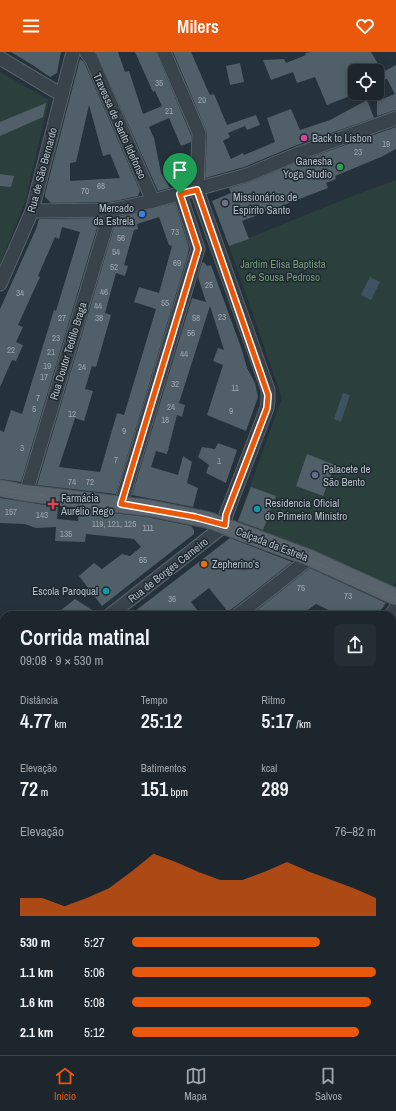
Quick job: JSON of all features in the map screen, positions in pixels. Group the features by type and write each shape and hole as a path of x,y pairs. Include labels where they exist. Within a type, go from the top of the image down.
{"main road":[{"name":"Calçada da Estrela","path":"0,488 26,493 121,504 195,517 225,525 310,558 396,597"}],"street":[{"name":"Rua de São Bernardo","path":"0,284 32,211 73,52"},
{"name":"Travessa de Santo Ildefonso","path":"86,52 91,58 153,201"},
{"path":"164,52 200,133 197,190 268,395 267,408 226,515 225,525"},
{"path":"0,58 62,95"},
{"path":"32,211 110,210 197,190 247,175 300,153 396,118"},
{"path":"121,504 198,249 180,194"},
{"name":"Rua Doutor Teófilo Braga","path":"26,493 110,210"},
{"name":"Rua de Borges Carneiro","path":"115,611 225,525"},
{"path":"243,611 310,558"}],"green space":[{"path":"0,72 49,100 25,202 0,264"},
{"path":"191,161 193,161 191,182 187,182 185,180"},
{"name":"Jardim Elisa Baptista de Sousa Pedroso","path":"396,180 396,581 393,586 351,566 237,523 282,398 229,246"}],"water":[{"path":"370,277 380,282 371,300 361,295"},
{"path":"343,393 350,395 341,422 334,419"}],"building":[{"path":"11,52 61,52 57,73 50,77"},
{"path":"96,52 118,52 125,72 129,71 143,114 162,106 155,91 153,92 135,52 156,52 191,135 191,142 181,146 169,118 149,127 154,138 161,173 170,188 158,191"},
{"path":"173,52 191,52 210,95 214,94 227,125 256,115 260,125 247,130 245,126 228,133 230,137 223,141 231,159 243,153 244,155 275,142 267,118 291,109 300,130 330,120 367,100 374,118 297,145 244,167 205,178 206,130"},
{"path":"371,52 378,64 348,64 348,97 327,105 315,77 297,83 293,72 271,80 263,60 284,59 286,63 306,55 305,53"},
{"path":"80,59 84,62 140,191 138,196 110,202 51,203 45,197","holes":["89,105 103,156 110,154 120,178 70,181 70,163 76,162"]},
{"path":"240,63 244,82 230,85 226,66"},
{"path":"396,65 396,110 377,116 377,101 384,100 384,98 395,94 387,79 384,80 384,71"},
{"path":"46,103 43,117 0,136 0,122"},
{"path":"396,127 396,149 381,157 335,176 336,179 326,183 328,188 242,221 249,239 229,246 212,201 231,193 229,188 250,182 303,160"},
{"path":"0,174 14,176 11,187 0,186"},
{"path":"175,203 189,248 188,254 116,494 37,485 117,217","holes":["159,217 169,245 172,246 159,293 139,287 134,302 156,309 124,415 117,413 100,472 59,467 75,418 84,421 93,391 85,389 92,366 96,367 111,315 105,313 116,273 125,276 128,266 124,265 134,230 138,229 137,224"]},
{"path":"100,218 21,482 0,479 0,430 4,432 11,410 22,414 80,232 62,227 59,239 55,237 38,276 40,277 18,325 23,327 16,342 23,345 16,361 12,360 0,387 0,309 36,229 39,219"},
{"path":"204,262 207,266 211,265 242,350 247,368 255,383 258,397 246,431 207,415 223,365 213,361 218,348 224,350 210,306 179,403 185,405 182,417 177,415 167,454 156,451 151,467 178,475 183,456 192,462 187,483 198,488 193,507 132,495 192,298 206,302 198,277 202,263"},
{"path":"218,443 237,450 226,483 206,473 209,465 198,457 202,447 215,449"},
{"name":"Palacete de São Bento","path":"307,454 335,465 323,496 296,486"},
{"name":"Residencia Oficial do Primeiro Ministro","path":"251,487 276,496 263,530 238,521"},
{"path":"0,498 58,507 57,519 78,521 79,509 147,517 191,526 194,530 194,534 102,606 79,576 94,563 102,569 122,554 130,556 141,547 134,539 86,534 85,542 55,541 56,527 36,528 25,524 0,523"},
{"path":"230,538 292,562 229,611 227,611 209,588 191,602 198,611 135,611"},
{"path":"310,568 386,603 380,611 331,611 316,604 306,611 256,611"},
{"path":"75,599 94,611 60,611"}],"tram line":[{"path":"0,490 132,508 210,523 328,568 396,599"}],"place":[{"name":"Back to Lisbon","path":"304,138"},
{"name":"Ganesha Yoga Studio","path":"340,167"},
{"name":"Missionários de Espírito Santo","path":"225,203"},
{"name":"Mercado da Estrela","path":"142,214"},
{"name":"Palacete de São Bento","path":"315,475"},
{"name":"Farmácia Aurélio Rego","path":"53,504"},
{"name":"Residencia Oficial do Primeiro Ministro","path":"257,509"},
{"name":"Zepherino's","path":"204,564"},
{"name":"Escola Paroqual","path":"106,591"}],"route":[{"path":"197,190 268,390 267,408 226,515 225,525 195,517 121,504 198,249 180,194 197,190"}]}
